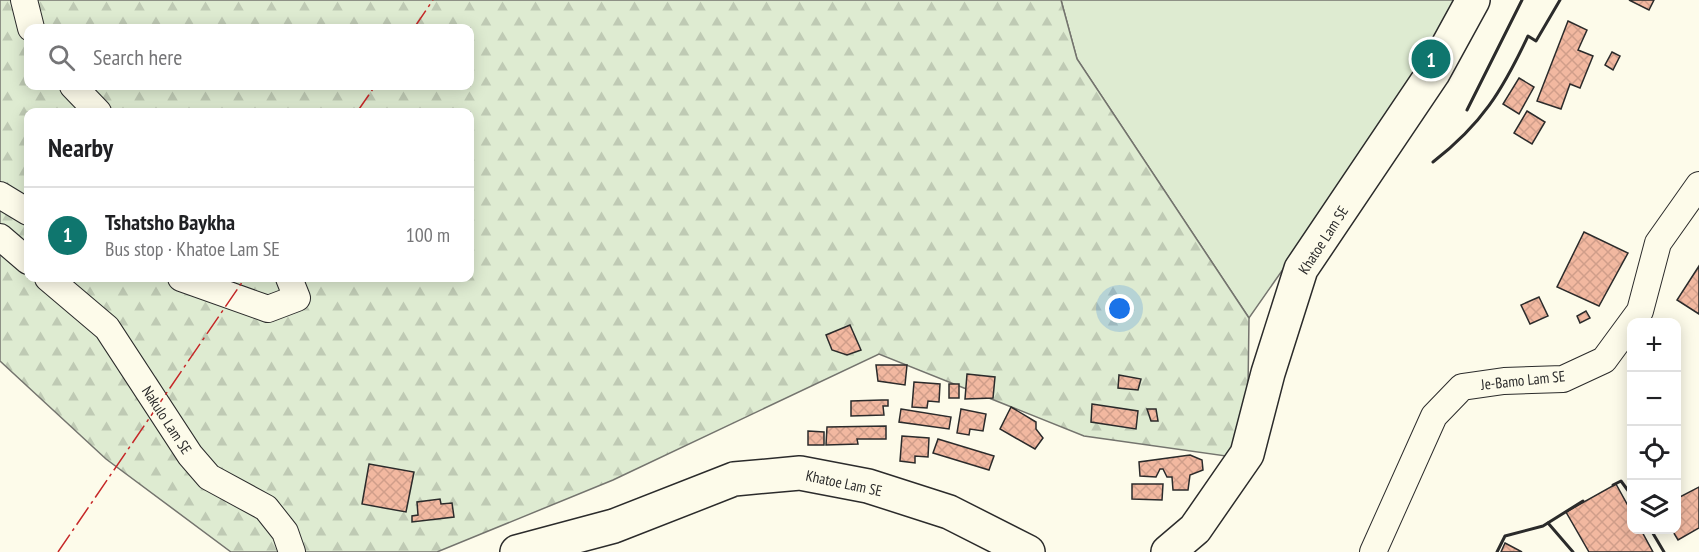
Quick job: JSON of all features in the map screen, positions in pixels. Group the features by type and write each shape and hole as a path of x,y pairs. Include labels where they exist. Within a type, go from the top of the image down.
{"main road":[{"name":"Khatoe Lam SE","path":"1168,552 1195,529 1247,454 1268,373 1302,269 1433,73 1473,0"},
{"name":"Khatoe Lam SE","path":"517,552 614,526 734,479 800,473 868,486 949,512 1028,552"}],"street":[{"path":"24,0 30,24"},
{"path":"77,90 94,108"},
{"name":"Je-Bamo Lam SE","path":"1373,552 1434,416 1462,387 1504,381 1563,379 1604,360 1640,311 1658,243 1699,185"},
{"path":"0,195 24,210"},
{"path":"0,237 24,258"},
{"name":"Nakulo Lam SE","path":"53,282 107,328 190,455 209,477 266,508 285,532 292,552"},
{"path":"192,282 268,309 297,298 291,282"}],"green space":[{"path":"0,0 1061,0 1077,59 1249,318 1247,459 1084,436 879,354 613,480 437,552 231,552 106,459 0,361"},
{"path":"1061,0 1471,0 1249,318 1077,59"}],"building":[{"path":"1629,0 1654,0 1649,10"},
{"path":"1568,21 1587,30 1578,50 1593,56 1580,88 1570,84 1561,109 1537,101"},
{"path":"1612,52 1620,56 1613,70 1605,65"},
{"path":"1519,78 1534,87 1519,114 1503,104"},
{"path":"1527,111 1545,122 1532,144 1514,133"},
{"path":"1584,232 1628,253 1599,306 1557,287"},
{"path":"1699,266 1699,314 1677,300"},
{"path":"1539,297 1548,316 1530,324 1521,305"},
{"path":"1586,311 1590,318 1580,323 1577,316"},
{"path":"850,325 861,350 847,355 832,350 826,335"},
{"path":"876,365 907,365 905,385 878,381"},
{"path":"967,374 995,377 993,398 965,399"},
{"path":"1119,375 1141,379 1138,390 1118,388"},
{"path":"914,382 940,384 939,402 928,401 927,408 912,407"},
{"path":"949,384 959,384 959,398 949,398"},
{"path":"888,400 888,406 883,406 884,415 851,416 851,401"},
{"path":"1092,404 1138,411 1136,429 1091,422"},
{"path":"1011,407 1036,422 1036,429 1043,438 1035,449 1000,429"},
{"path":"901,409 951,417 949,429 899,422"},
{"path":"961,409 986,414 983,431 970,429 969,435 957,433"},
{"path":"1147,409 1156,409 1158,421 1151,421"},
{"path":"886,426 886,439 857,439 858,444 826,445 827,427"},
{"path":"808,431 824,432 824,445 808,445"},
{"path":"902,436 929,438 928,457 915,456 915,463 900,461"},
{"path":"938,439 994,456 989,470 933,453"},
{"path":"1190,455 1202,460 1203,470 1190,475 1188,490 1173,490 1172,477 1167,477 1163,469 1160,469 1156,477 1140,476 1139,462"},
{"path":"369,464 414,472 406,512 362,504"},
{"path":"1132,484 1163,484 1162,500 1132,499"},
{"path":"1616,484 1627,504 1627,534 1643,534 1653,552 1589,552 1566,512"},
{"path":"1699,487 1699,528 1678,540 1674,534 1681,534 1681,496"},
{"path":"440,499 441,504 452,503 454,517 412,522 412,516 418,515 417,502"},
{"path":"1505,543 1522,552 1501,552"}],"wall":[{"path":"1467,110 1522,0"},
{"path":"1433,162 1478,120 1509,74 1528,36 1536,41 1560,0"},
{"path":"1613,485 1621,481 1627,489"},
{"path":"1497,552 1505,536 1543,526 1583,501"},
{"path":"1548,523 1573,552"},
{"path":"1653,534 1664,552"}],"power":[{"path":"417,24 433,0"},
{"path":"360,108 372,90"},
{"path":"58,552 242,282"}],"place":[{"name":"Tshatsho Baykha","path":"1431,59"}]}
